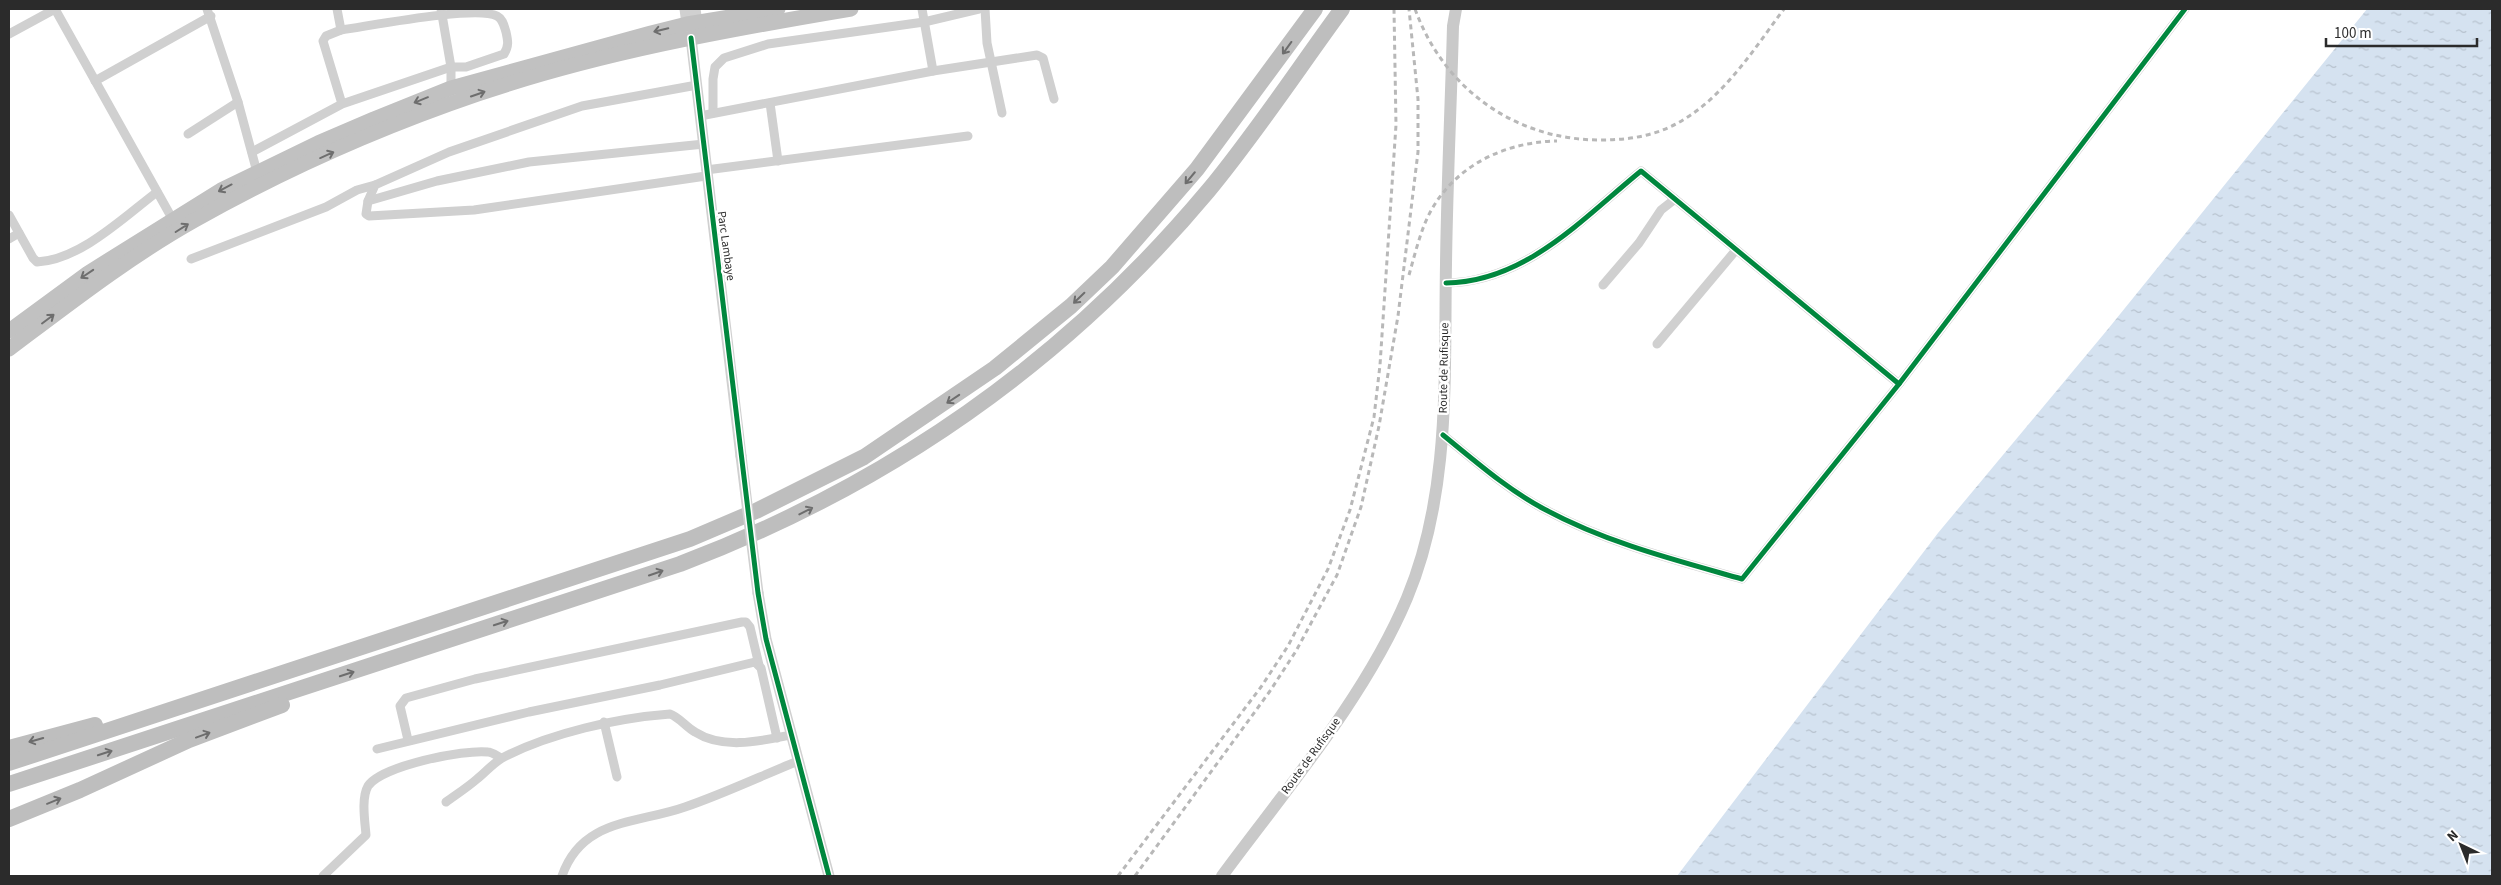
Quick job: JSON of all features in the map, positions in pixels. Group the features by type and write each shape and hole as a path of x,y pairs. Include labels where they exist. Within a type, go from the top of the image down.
{"highway":[{"path":"9,331 88,273 221,190 318,142 451,88 691,20 778,9"},
{"path":"9,349 134,258 194,220 277,177 374,134 478,94 556,70 691,20 851,9"},
{"path":"9,763 645,554 748,515 864,457 996,368 1071,306 1112,267 1197,169 1315,9"},
{"path":"9,784 636,580 740,542 802,513 860,482 935,437 1038,360 1096,310 1138,268 1209,190 1342,9"},
{"path":"9,819 80,790 189,740 282,705 301,689"},
{"path":"9,748 85,726 100,724 117,726"}],"main road":[{"name":"Route de Rufisque","path":"1222,876 1347,707 1387,642 1407,598 1430,528 1442,435 1453,26 1456,9"}],"street":[{"path":"9,34 55,9 173,220"},
{"path":"338,9 341,30"},
{"path":"922,9 932,71"},
{"path":"713,113 713,79 716,67 724,58 768,44 799,38 924,22 979,9"},
{"path":"985,9 990,60 1002,113"},
{"path":"1442,435 1501,481 1543,509 1596,535 1669,559 1742,579 1899,384 2184,9"},
{"path":"95,81 209,12 238,102 257,172"},
{"path":"441,12 450,67 451,88"},
{"path":"252,152 342,104 450,67 466,67 504,54 508,44 502,13 441,12 341,30 326,36 323,41 342,104"},
{"name":"Parc Lambaye","path":"691,20 706,173 758,593 766,639 829,876"},
{"path":"700,116 990,60 1041,56 1054,100"},
{"path":"191,259 326,207 357,190 375,185 449,152 558,114 582,106 697,86"},
{"path":"188,134 238,102"},
{"path":"770,103 778,161"},
{"path":"375,185 366,207 369,216 474,210 778,161 968,136"},
{"path":"368,201 437,181 529,162 704,144"},
{"path":"1446,283 1459,283 1497,275 1529,260 1641,171 1899,384"},
{"path":"9,215 37,262 67,255 87,244 157,192"},
{"path":"1603,285 1639,243 1661,210 1674,199"},
{"path":"9,239 19,233"},
{"path":"1657,344 1736,250"},
{"path":"408,740 400,706 406,698 475,679 742,622 746,622 750,627 777,738"},
{"path":"377,748 751,663 759,665"},
{"path":"446,802 502,758 528,746 604,722 635,716 670,714 695,733 718,741 758,742 791,735"},
{"path":"604,722 617,777"},
{"path":"322,876 366,835 366,791 375,779 391,771 438,758 490,752 502,758"},
{"path":"562,876 577,849 592,836 608,826 684,808 798,760"}],"water":[{"path":"2367,9 2492,9 2492,876 1677,876 1938,533 2108,329"}],"railway":[{"path":"1118,876 1261,687 1288,646 1328,569 1350,510 1374,417 1380,365 1396,125 1394,9"},
{"path":"1135,876 1270,691 1296,651 1337,575 1361,507 1379,426 1398,316 1418,152 1418,99 1409,9"},
{"path":"1415,9 1428,38 1444,63 1464,86 1486,104 1512,120 1539,131 1569,138 1600,140 1643,136 1663,130 1683,120 1713,97 1726,84 1784,9"},
{"path":"1409,275 1420,236 1431,211 1443,193 1458,177 1474,165 1513,147 1557,141"}],"cycle path":[{"path":"1443,435 1492,475 1518,493 1568,521 1642,550 1742,579 1899,384 2185,9"},
{"path":"691,38 758,593 766,639 829,876"},
{"path":"1446,283 1475,280 1502,272 1528,260 1575,227 1641,171 1899,384"}]}
